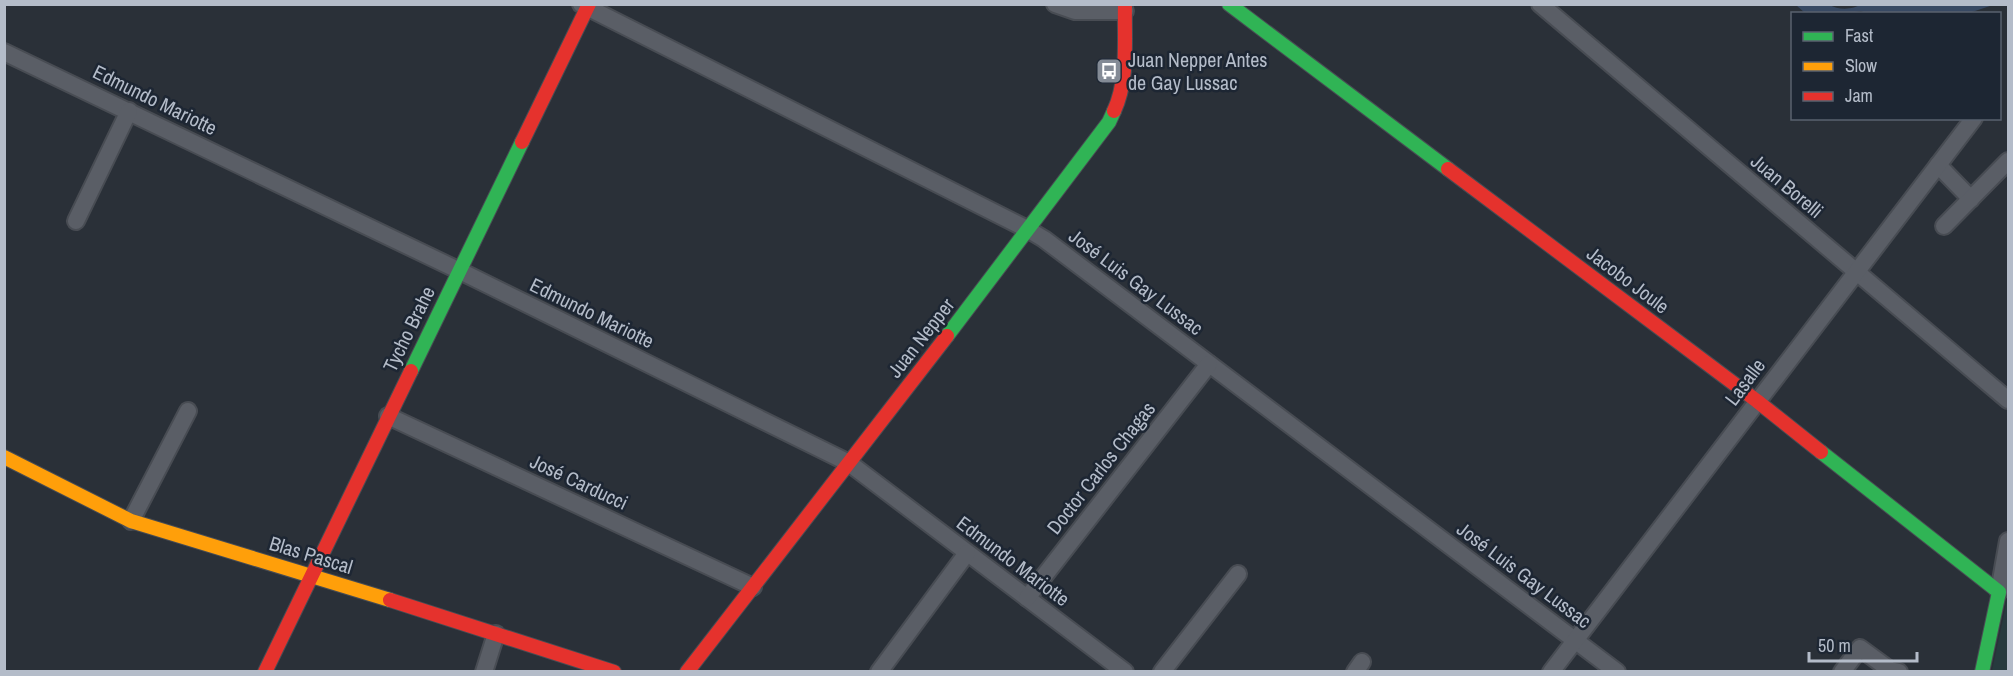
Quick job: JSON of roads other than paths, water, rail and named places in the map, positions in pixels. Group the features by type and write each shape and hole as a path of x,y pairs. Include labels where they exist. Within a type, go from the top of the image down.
{"main road":[{"name":"Jacobo Joule","path":"1229,4 1757,401 1999,592"},
{"name":"Tycho Brahe","path":"265,672 460,272 585,6"},
{"name":"Juan Nepper","path":"687,672 1029,230 1115,112 1123,85 1125,8"},
{"name":"Blas Pascal","path":"4,457 131,521 312,575 614,672"},
{"path":"1982,672 1999,592"}],"street":[{"path":"1055,4 1075,10 1125,8"},
{"name":"Juan Borelli","path":"1540,4 2008,400"},
{"name":"José Luis Gay Lussac","path":"585,6 1029,230 1617,672"},
{"name":"Edmundo Mariotte","path":"4,52 849,463 1027,598 1106,666 1125,672"},
{"path":"76,221 129,111"},
{"name":"Lasalle","path":"1551,672 1972,120"},
{"path":"1944,226 2008,161"},
{"path":"1938,165 1971,199"},
{"name":"Doctor Carlos Chagas","path":"1027,598 1209,364"},
{"path":"131,521 188,411"},
{"name":"José Carducci","path":"388,416 753,587"},
{"path":"1999,592 2008,541"},
{"path":"879,672 967,553"},
{"path":"1162,672 1238,574"},
{"path":"484,672 496,634"},
{"path":"1842,672 1860,648 1890,670 1899,672"}],"water":[{"path":"1861,4 1993,4 1972,12 1804,12 1796,5 1830,5 1846,9"}],"place":[{"name":"Juan Nepper Antes de Gay Lussac","path":"1109,71"}]}
